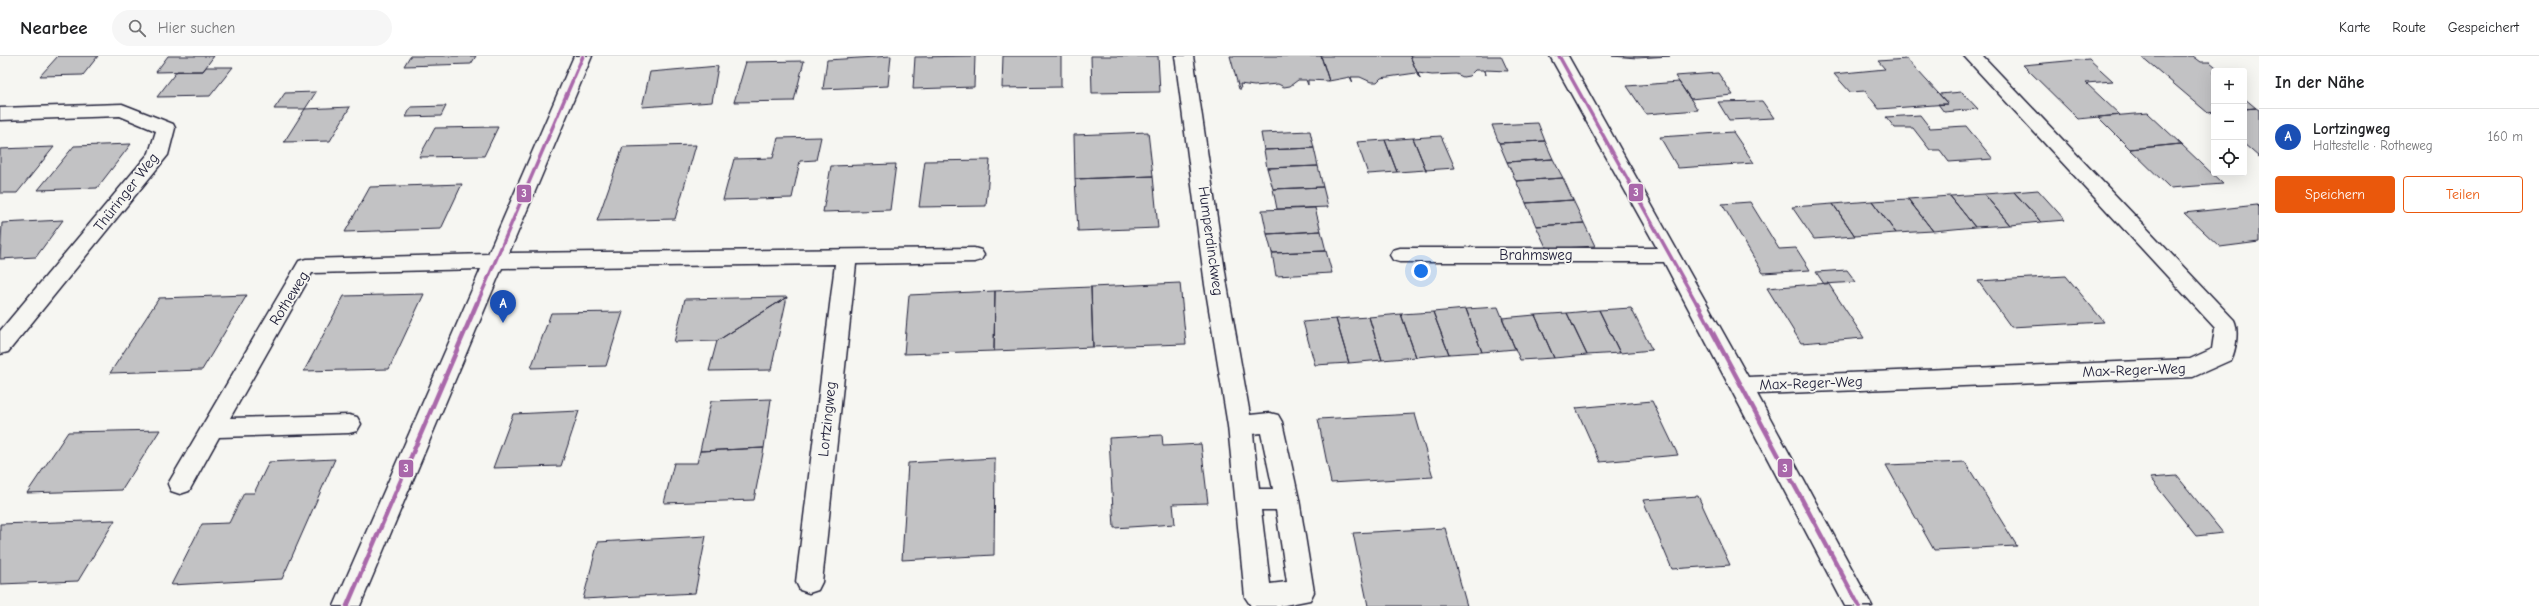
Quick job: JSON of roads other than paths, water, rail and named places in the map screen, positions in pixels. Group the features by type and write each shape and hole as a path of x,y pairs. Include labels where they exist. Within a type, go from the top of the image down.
{"street":[{"path":"347,606 583,56"},
{"name":"Humperdinckweg","path":"1184,56 1216,285 1240,426 1249,500 1258,597 1301,592 1287,499 1270,422 1240,426"},
{"path":"1559,56 1671,255 1859,606"},
{"name":"Max-Reger-Weg","path":"1741,386 2193,368 2223,354 2226,326 1973,56"},
{"name":"Thüringer Weg","path":"0,114 122,110 166,128 158,155 0,346"},
{"path":"495,261 974,255"},
{"name":"Brahmsweg","path":"1400,255 1671,255"},
{"name":"Lortzingweg","path":"809,582 846,256"},
{"name":"Rotheweg","path":"180,484 306,266 495,261"},
{"path":"212,428 349,424"},
{"path":"1249,500 1287,499"}],"place":[{"name":"Lortzingweg","path":"503,323"}]}
